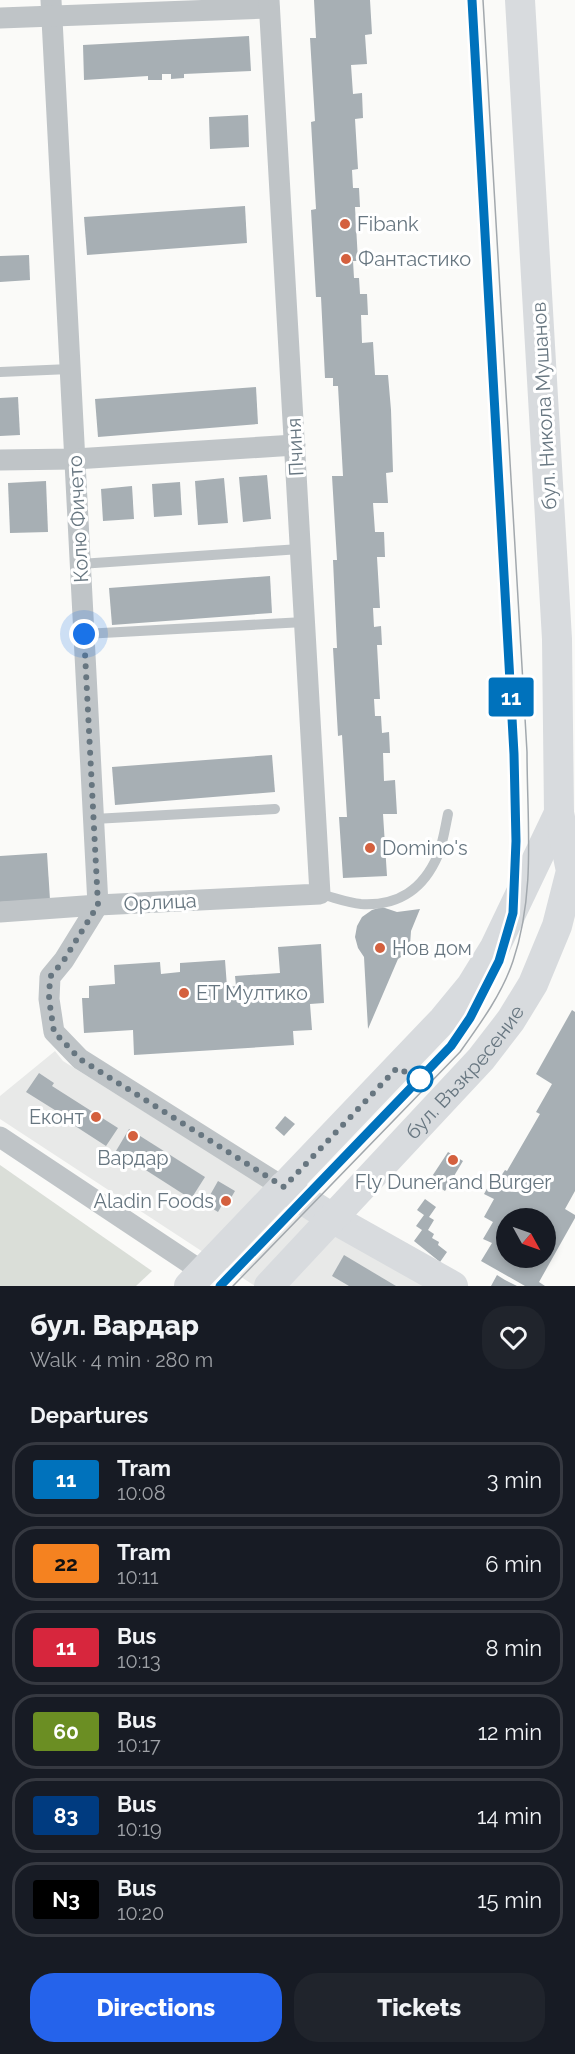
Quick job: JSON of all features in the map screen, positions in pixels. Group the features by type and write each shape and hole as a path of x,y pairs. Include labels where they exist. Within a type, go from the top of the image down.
{"main road":[{"name":"бул. Никола Мушанов","path":"520,0 567,812"},
{"path":"206,1281 284,1187 442,1020 471,986 495,947 567,812"},
{"name":"бул. Възкресение","path":"269,1286 481,1059 511,1020 533,984 557,926 571,871 567,812"},
{"path":"284,1187 332,1218 453,1286"}],"street":[{"path":"0,18 51,8 269,4"},
{"name":"Пчиня","path":"269,4 320,894"},
{"name":"Колю Фичето","path":"51,8 98,905"},
{"path":"0,460 75,459 295,445"},
{"name":"Орлица","path":"0,912 320,894"},
{"path":"98,905 64,960 50,977 49,999 54,1032 80,1059 284,1187"},
{"path":"0,1137 206,1281"}],"lane":[{"path":"0,372 70,369"},
{"path":"80,564 300,549"},
{"path":"84,634 304,622"},
{"path":"94,819 275,809"},
{"path":"320,894 361,904 396,901 414,890 423,881 438,855 448,814"}],"shaded area":[{"path":"55,1051 63,1061 361,1247 430,1286 255,1286 0,1119 0,1096"},
{"path":"0,1165 152,1271 136,1286 0,1286"}],"building":[{"path":"314,0 370,0 372,34 365,35 367,64 351,65 353,94 362,93 363,118 355,119 358,169 352,170 353,188 359,188 360,207 355,207 358,261 353,261 354,278 359,278 360,294 367,294 368,315 361,315 362,343 373,342 375,375 388,375 391,410 393,472 386,473 388,503 373,503 375,532 384,532 385,557 377,557 380,608 373,608 374,627 381,626 382,645 377,645 380,699 374,699 375,716 381,716 382,733 389,732 390,753 383,753 384,781 395,780 397,814 383,814 387,876 343,878 339,817 347,817 342,735 338,736 333,648 337,648 333,560 337,560 332,476 343,476 338,386 333,386 333,378 325,378 321,297 316,297 311,210 316,209 311,122 315,121 310,38 316,38"},
{"path":"249,36 251,71 184,74 184,78 171,79 171,74 162,74 162,80 148,80 148,76 84,80 83,45"},
{"path":"248,115 249,147 210,149 209,117"},
{"path":"245,206 247,243 87,255 84,217"},
{"path":"29,255 30,280 0,282 0,256"},
{"path":"256,387 258,424 98,437 95,399"},
{"path":"18,397 20,435 0,436 0,398"},
{"path":"267,475 271,519 243,522 239,477"},
{"path":"224,478 228,523 198,525 195,481"},
{"path":"46,481 48,532 10,533 8,483"},
{"path":"180,482 182,515 154,517 152,484"},
{"path":"132,486 134,519 103,521 101,489"},
{"path":"270,576 272,613 112,625 109,588"},
{"path":"272,755 275,792 115,805 112,767"},
{"path":"47,853 50,900 0,902 0,856"},
{"path":"382,907 397,912 420,909 411,931 410,945 404,955 398,959 368,1029 364,957 355,937 362,917"},
{"path":"321,944 324,1003 310,1004 312,1030 293,1031 294,1045 134,1055 133,1030 84,1033 82,998 89,998 89,986 115,984 114,965 160,962 161,974 180,972 180,963 225,960 227,987 236,986 235,976 280,973 278,947"},
{"path":"572,1010 575,1012 575,1191 565,1209 575,1215 575,1218 556,1252 556,1208 496,1208 496,1268 547,1268 539,1282 545,1286 525,1286 481,1261 492,1243 483,1239 493,1222 484,1217 494,1199 484,1194 494,1176 499,1179 505,1170 507,1171 540,1114 536,1112 552,1084 536,1074"},
{"path":"39,1073 54,1083 52,1086 118,1128 106,1146 72,1124 74,1122 26,1092"},
{"path":"285,1116 295,1124 284,1136 275,1128"},
{"path":"129,1129 205,1177 191,1199 116,1151"},
{"path":"448,1152 463,1161 445,1191 429,1181"},
{"path":"218,1181 235,1191 225,1208 222,1205 218,1212 205,1204"},
{"path":"425,1199 436,1207 429,1217 434,1220 428,1230 434,1234 432,1238 439,1242 438,1245 447,1252 440,1262 414,1241 422,1230 416,1226 424,1215 417,1210"},
{"path":"344,1255 396,1286 349,1286 332,1276"},
{"path":"497,1275 505,1280 517,1286 491,1286"}],"tram line":[{"path":"220,1286 451,1046 470,1018 499,961 513,913 516,841 514,754 472,0"},
{"name":"11","path":"220,1286 451,1046 486,989 510,929 513,913 516,841 514,754 472,0"},
{"path":"233,1286 460,1052 503,985 513,961 525,910 529,857 527,752 483,0"}],"place":[{"name":"Fibank","path":"345,224"},
{"name":"Фантастико","path":"346,259"},
{"name":"Domino's","path":"370,848"},
{"name":"Нов дом","path":"380,948"},
{"name":"ЕТ Мултико","path":"184,993"},
{"name":"Еконт","path":"96,1117"},
{"name":"Вардар","path":"133,1136"},
{"name":"Fly Duner and Burger","path":"453,1160"},
{"name":"Aladin Foods","path":"226,1201"}],"route":[{"path":"84,634 98,905 64,960 50,977 49,999 54,1032 80,1059 284,1187 397,1068 420,1079"}]}
